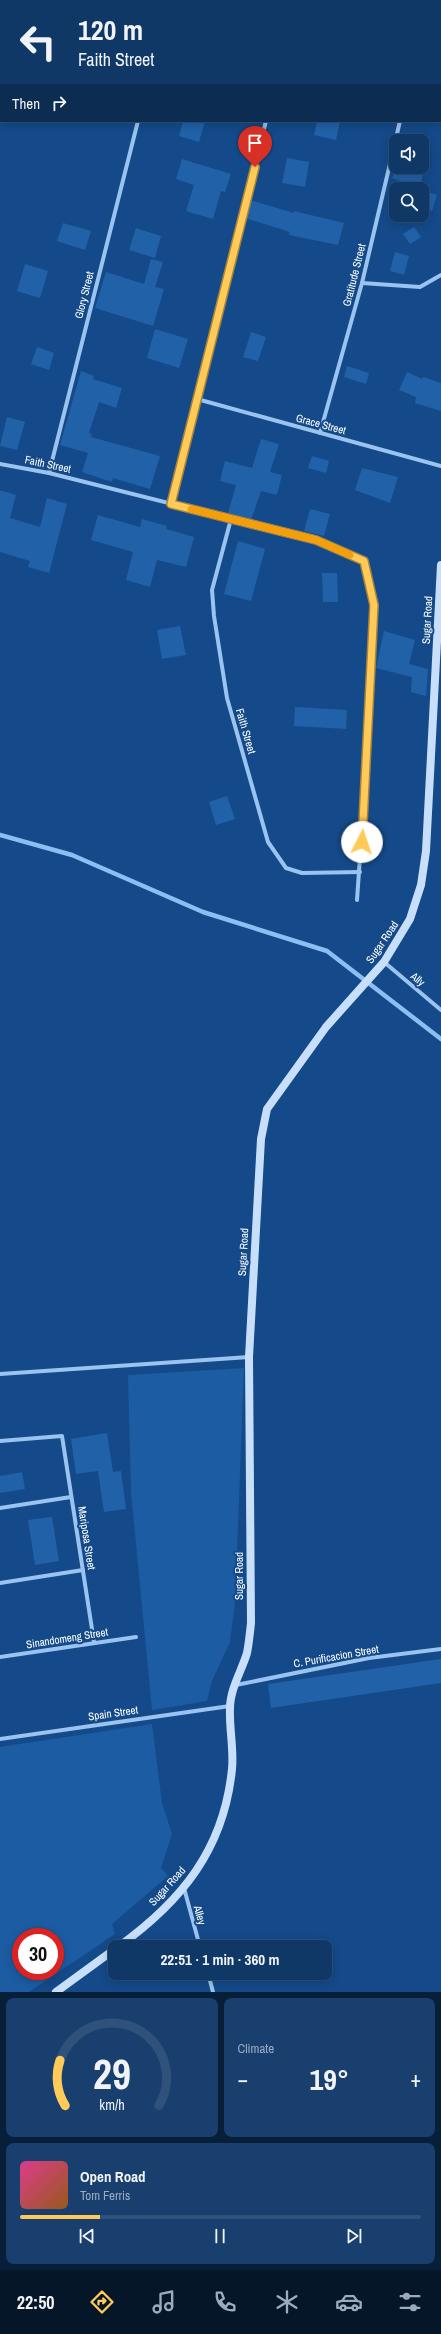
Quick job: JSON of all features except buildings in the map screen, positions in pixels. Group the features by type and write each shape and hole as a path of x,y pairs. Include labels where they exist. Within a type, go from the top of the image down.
{"main road":[{"name":"Sugar Road","path":"126,1940 159,1913 184,1888 207,1856 222,1823 227,1802 232,1767 230,1706 247,1651 251,1622 249,1357 261,1139 267,1110 326,1027 384,962 410,919 421,885 426,851 441,565"},
{"path":"56,1992 108,1954"}],"street":[{"name":"Glory Street","path":"49,473 138,122"},
{"path":"171,504 266,122"},
{"name":"Gratitude Street","path":"320,433 362,283 400,122"},
{"path":"362,283 420,287 441,275"},
{"name":"Grace Street","path":"197,399 441,466"},
{"name":"Faith Street","path":"0,464 49,473 316,540 364,561 374,605 360,872 357,900"},
{"name":"Faith Street","path":"231,519 212,590 214,616 227,698 268,842 286,868 302,873 360,872"},
{"name":"Ally","path":"384,962 441,1010"},
{"path":"0,1374 249,1357"},
{"name":"Mariposa Street","path":"0,1441 62,1436 94,1642"},
{"path":"0,1508 71,1497"},
{"path":"0,1583 83,1570"},
{"name":"Sinandomeng Street","path":"0,1657 136,1637"},
{"name":"C. Purificacion Street","path":"236,1685 369,1658 441,1649"},
{"name":"Spain Street","path":"0,1739 230,1706"},
{"name":"Alley","path":"184,1888 198,1940"},
{"path":"210,1980 213,1992"}],"shaded area":[{"path":"244,1368 235,1604 230,1642 212,1681 207,1701 152,1710 131,1492 128,1375"},
{"path":"152,1724 162,1803 172,1834 161,1868 168,1876 112,1924 115,1934 64,1968 64,1928 12,1928 12,1980 47,1980 29,1992 0,1992 0,1747"}],"waterway":[{"path":"0,835 72,855 203,912 327,951 441,1039"}],"slow traffic":[{"path":"191,509 316,540 350,555"}],"route":[{"path":"255,167 171,504 316,540 364,561 374,605 362,842"}]}
